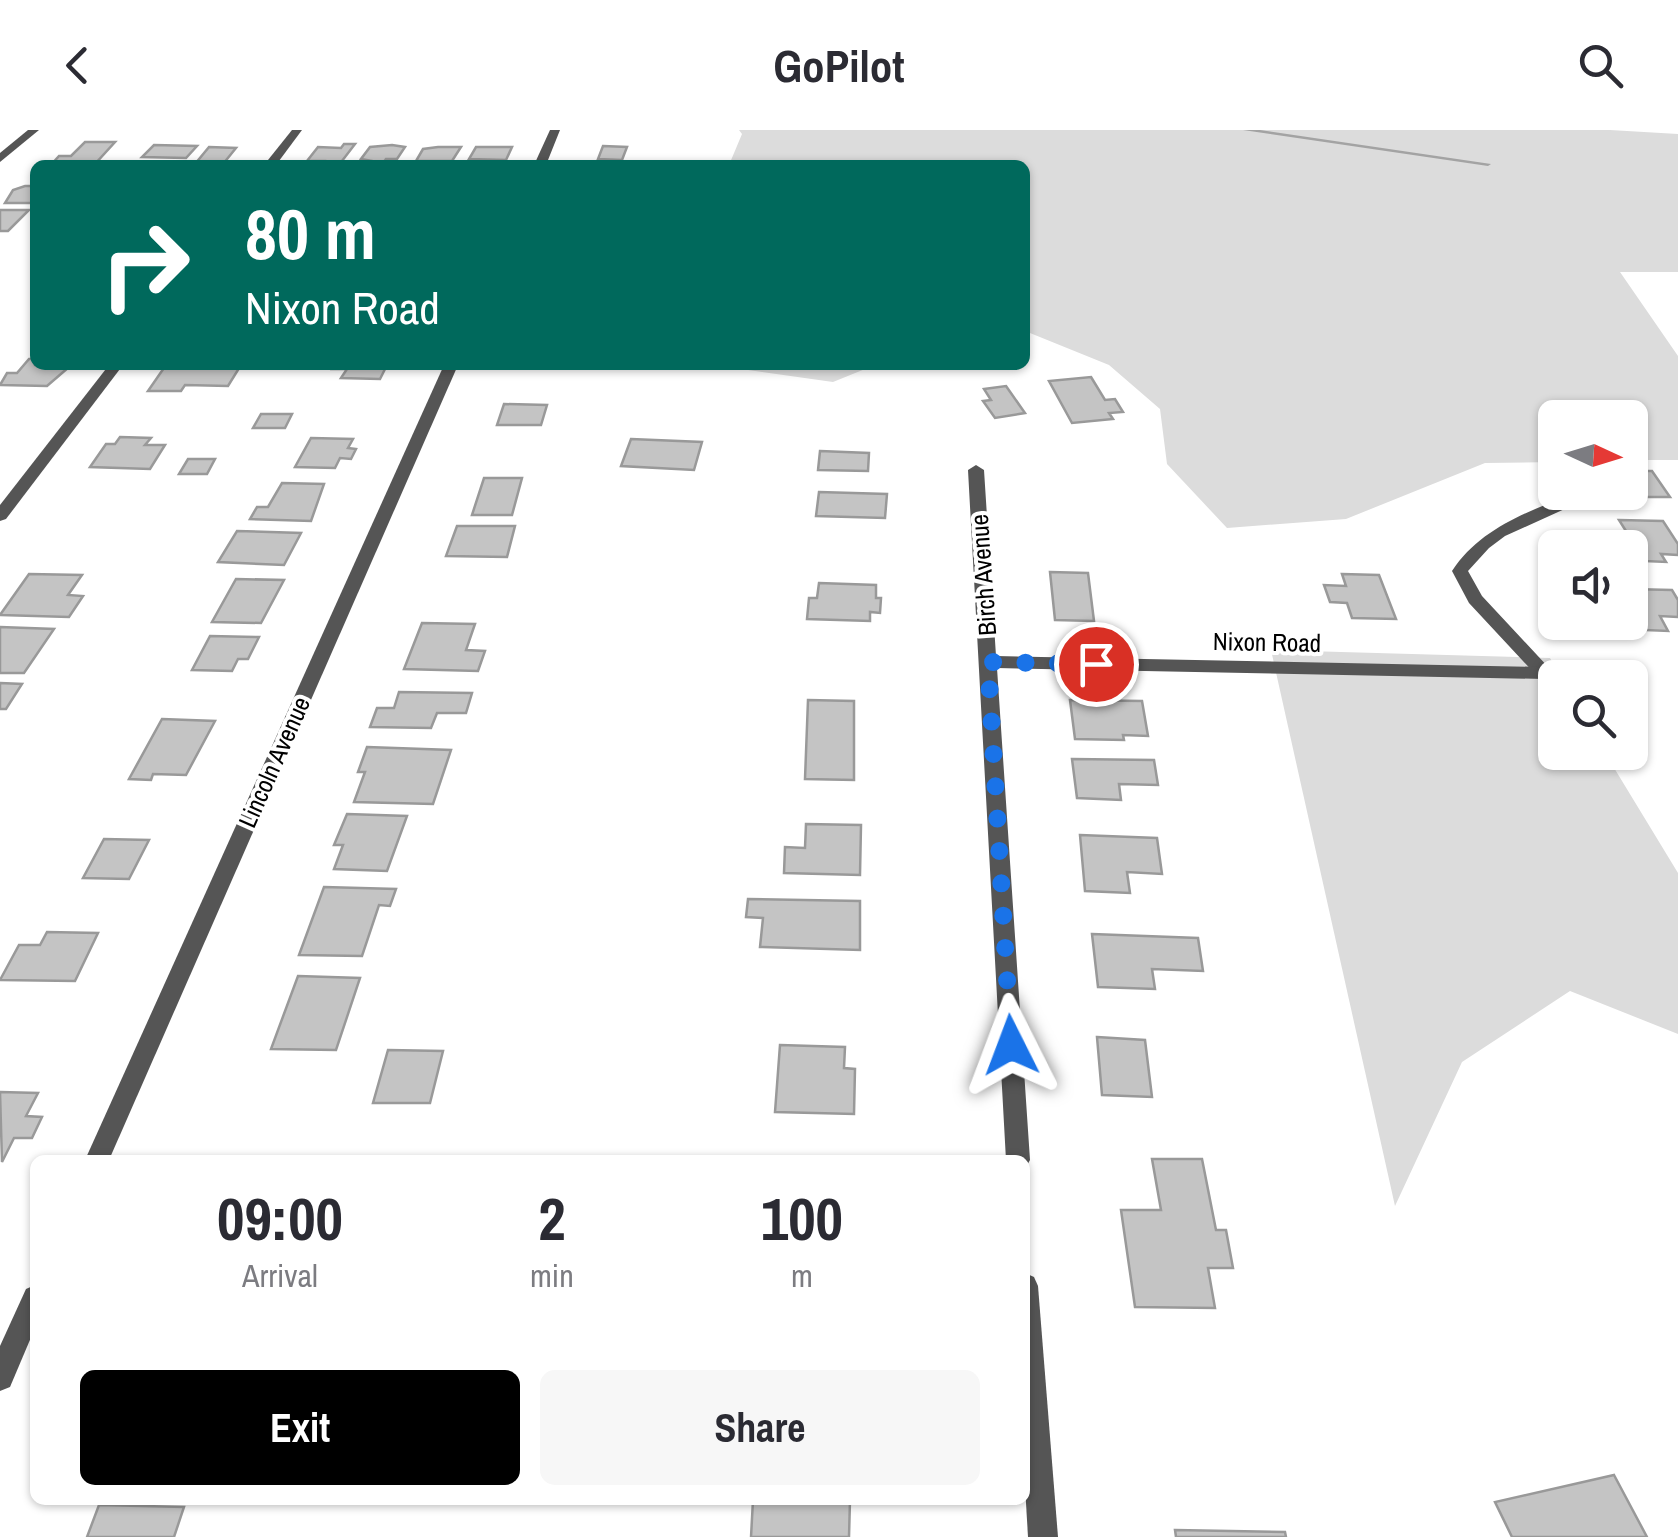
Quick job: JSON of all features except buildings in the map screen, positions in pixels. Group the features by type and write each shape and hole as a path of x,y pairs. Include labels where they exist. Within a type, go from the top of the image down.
{"street":[{"path":"0,159 34,130"},
{"path":"274,160 297,130"},
{"path":"542,160 556,130"},
{"path":"0,516 112,370"},
{"name":"Lincoln Avenue","path":"98,1155 449,370"},
{"name":"Birch Avenue","path":"976,470 1018,1155"},
{"name":"Nixon Road","path":"988,662 1544,673 1475,599 1460,571 1466,558 1486,541 1556,510"},
{"path":"0,1377 30,1309"},
{"path":"1030,1356 1043,1537"}],"shaded area":[{"path":"739,130 1610,130 1678,134 1678,272 1620,272 1678,356 1678,460 1648,460 1648,400 1538,400 1538,462 1485,463 1346,519 1227,528 1167,464 1160,409 1109,365 1030,333 1030,160 731,160 742,134"},
{"path":"748,370 863,370 833,382"},
{"path":"1271,650 1550,658 1538,660 1538,770 1615,770 1678,873 1678,1034 1570,991 1462,1062 1395,1206"}],"waterway":[{"path":"1246,130 1488,164"}],"route":[{"path":"1011,1045 988,662 1096,664"}]}
